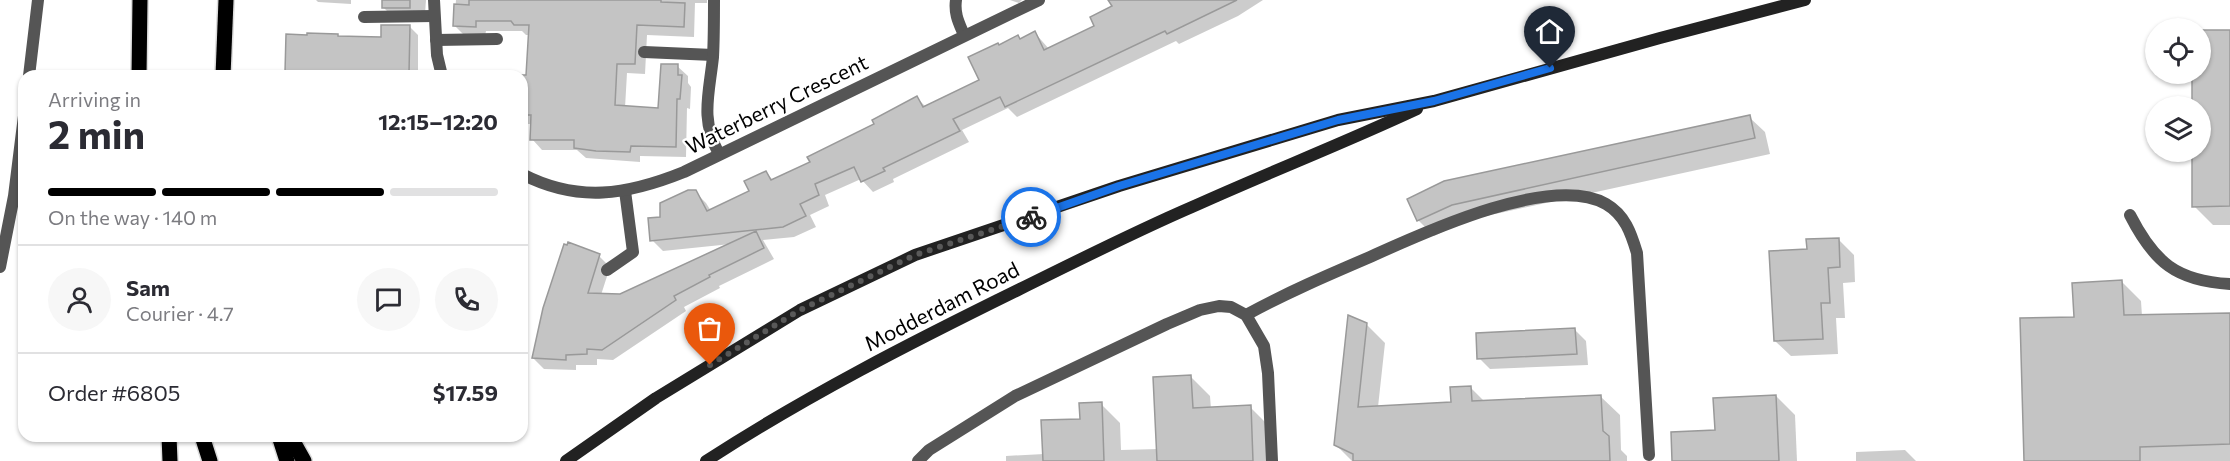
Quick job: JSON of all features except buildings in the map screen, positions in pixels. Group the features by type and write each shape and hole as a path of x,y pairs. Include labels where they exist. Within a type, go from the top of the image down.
{"main road":[{"path":"139,70 140,0"},
{"path":"223,70 225,0"},
{"path":"169,442 170,461"},
{"path":"204,442 210,461"},
{"path":"281,442 287,461"},
{"path":"293,442 304,461"}],"street":[{"path":"30,70 38,0"},
{"path":"434,0 437,55 441,70"},
{"path":"714,0 713,55 706,116 710,138 719,154"},
{"path":"956,0 957,20 964,35"},
{"name":"Waterberry Crescent","path":"528,176 568,191 591,194 625,191 655,184 1039,0"},
{"name":"Modderdam Road","path":"566,461 656,398 800,310 915,255 1119,186 1327,123 1434,101 1805,0"},
{"path":"364,16 434,16"},
{"path":"436,40 497,39"},
{"path":"644,52 713,55"},
{"name":"Modderdam Road","path":"706,461 751,431 811,396 956,320 1191,207 1335,147 1434,101"},
{"path":"0,267 18,164"},
{"path":"607,270 633,252 625,191"},
{"path":"1246,315 1299,287 1435,228 1471,215 1549,197 1575,196 1605,203 1624,221 1631,233 1637,253 1649,455"},
{"path":"2130,215 2144,242 2162,262 2190,278 2230,284"},
{"path":"918,461 929,450 1016,396 1167,324 1200,310 1219,306 1231,307 1246,315 1264,346 1268,373 1272,461"}],"way so far":[{"path":"710,365 800,310 915,255 1031,217"}],"route":[{"path":"1031,217 1119,186 1338,120 1434,101 1550,68"}]}
